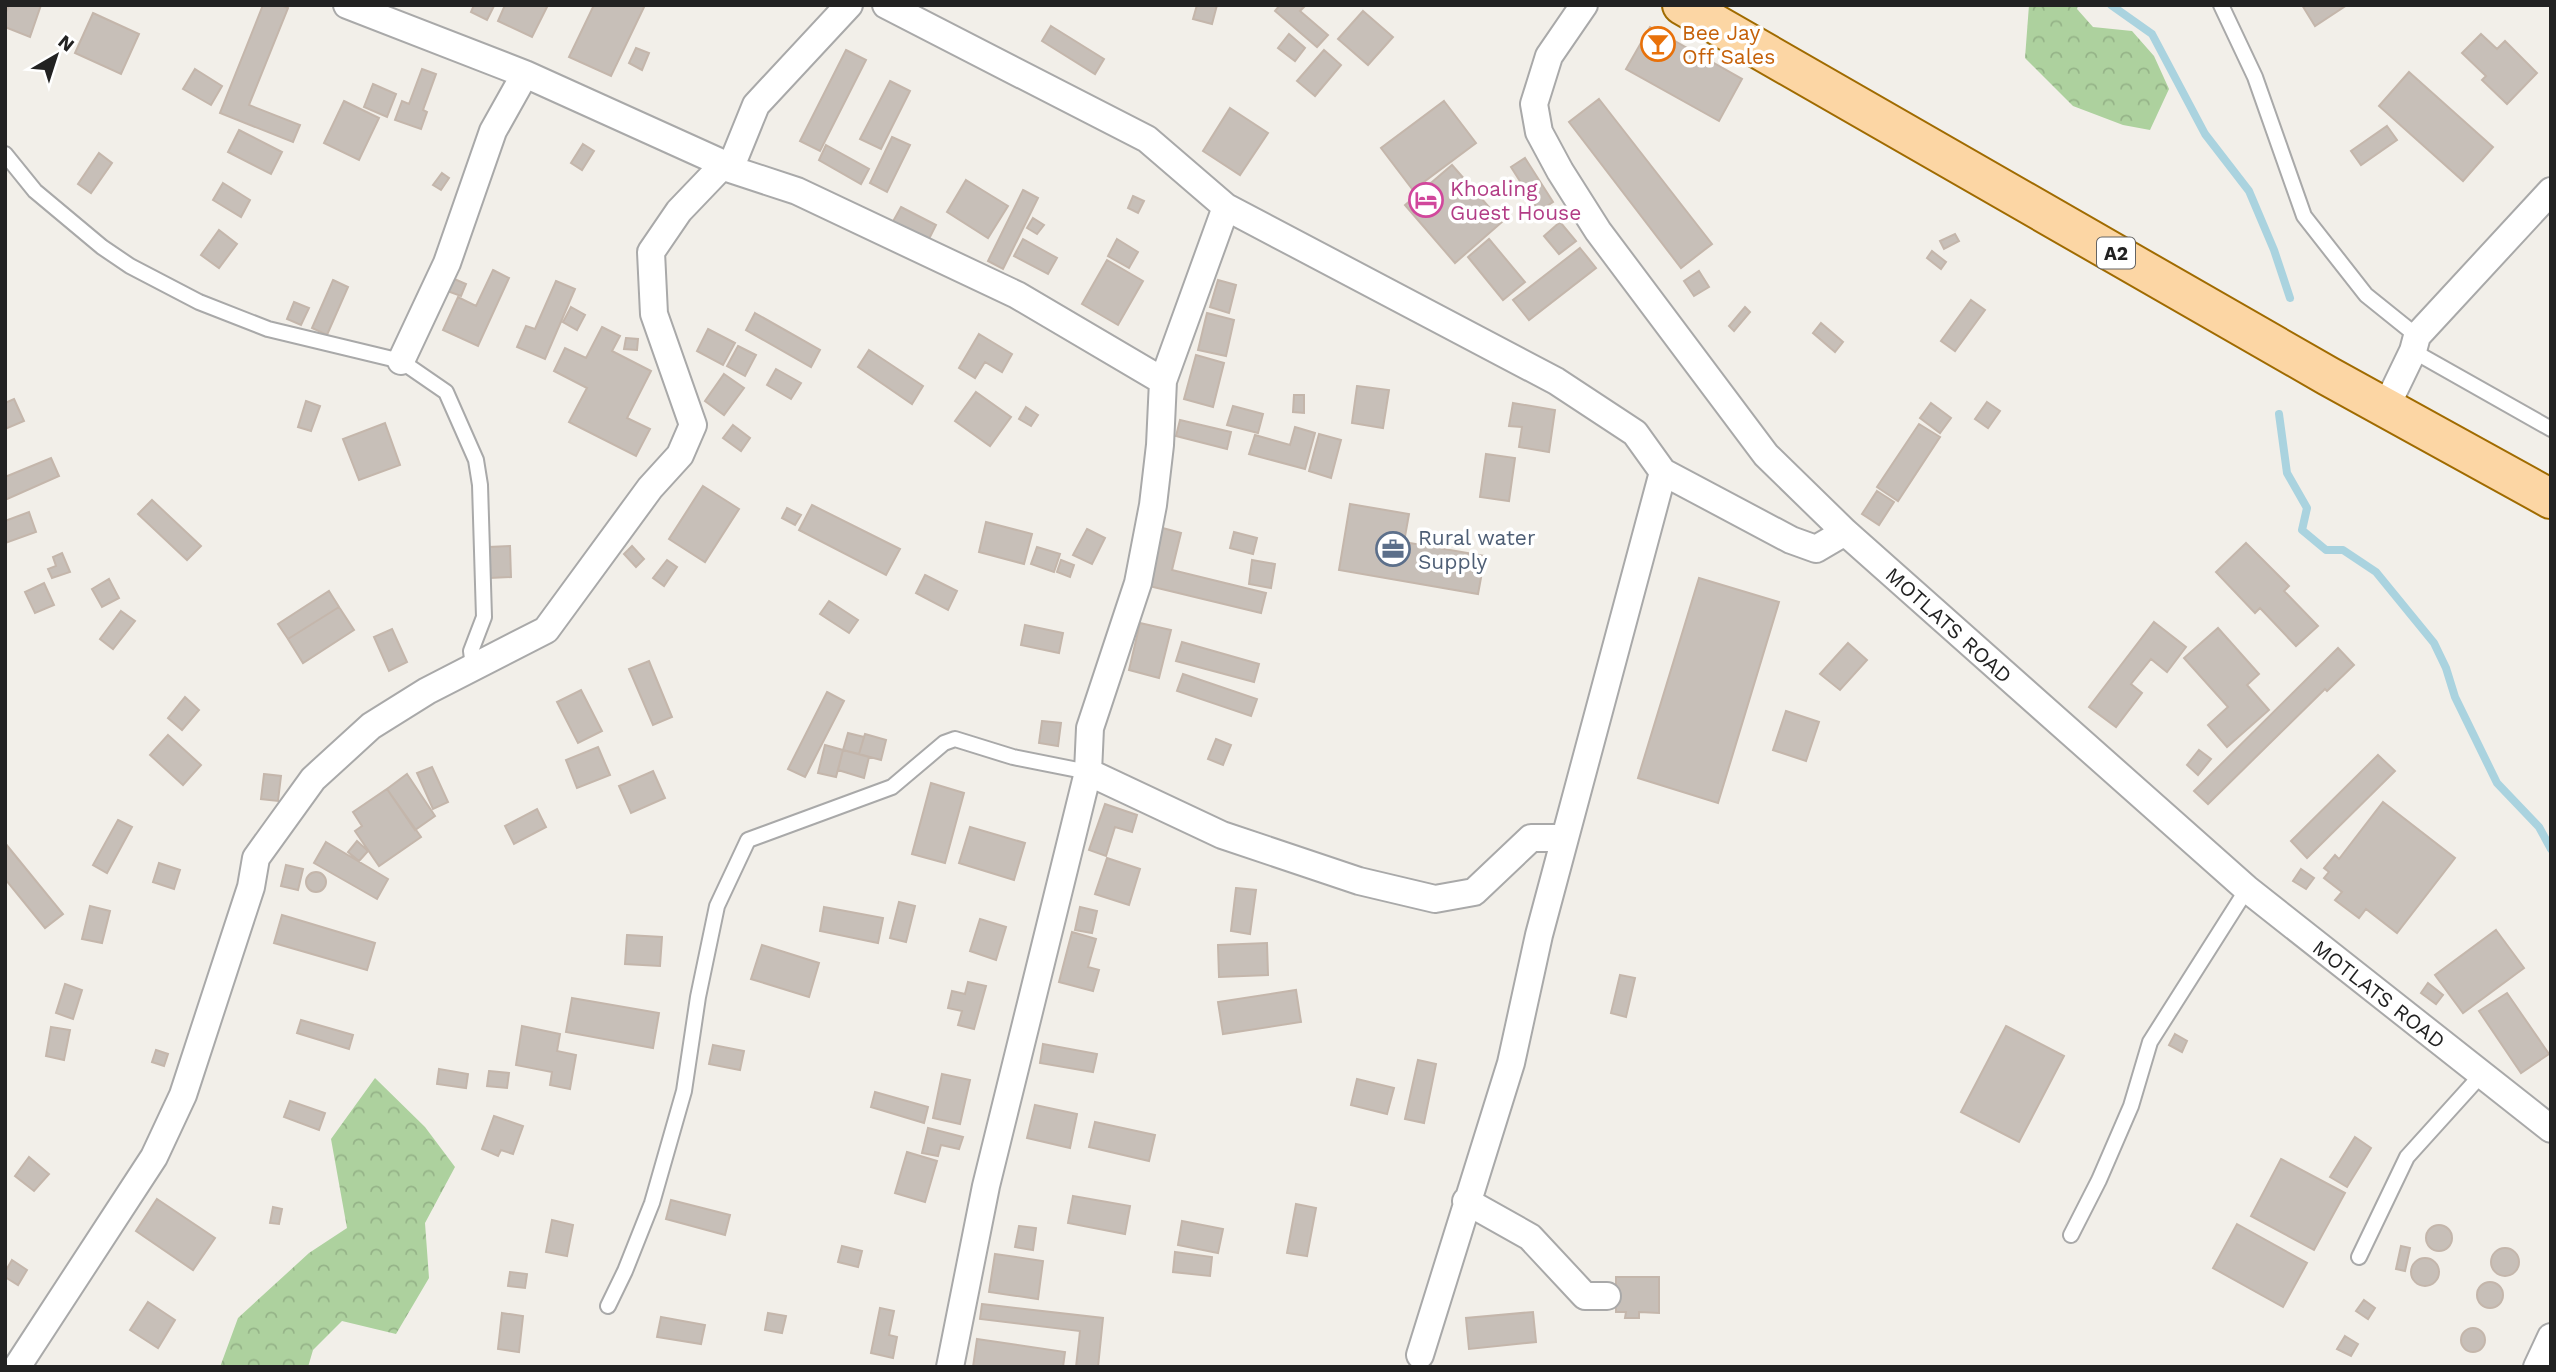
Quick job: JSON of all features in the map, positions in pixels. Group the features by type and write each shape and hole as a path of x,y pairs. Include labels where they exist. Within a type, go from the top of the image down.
{"main road":[{"name":"A2","path":"1682,5 2328,376 2551,499"}],"street":[{"path":"347,5 525,74 727,166 797,191 1017,295 1163,381"},
{"path":"17,1367 154,1157 183,1095 251,887 256,858 313,779 371,726 427,691 546,630 650,488 680,455 693,425 654,314 651,252 679,211 727,166 756,105 849,5"},
{"path":"886,5 1147,139 1226,207 1556,381 1635,433 1663,472 1791,540 1815,549 1845,532"},
{"name":"MOTLATS ROAD","path":"1584,5 1549,56 1534,104 1539,132 1598,231 1766,455 1845,532 2247,890 2551,1129"},
{"path":"401,361 447,263 493,131 525,74"},
{"path":"2386,407 2415,343 2551,191"},
{"path":"950,1367 986,1186 1088,772 1090,728 1138,583 1160,445 1163,381 1226,207"},
{"path":"1420,1355 1511,1063 1539,935 1663,472"},
{"path":"1088,772 1222,835 1359,881 1435,899 1474,892 1531,838 1564,838"},
{"path":"1466,1201 1530,1237 1585,1296 1607,1296"},
{"path":"2536,1367 2551,1337"}],"lane":[{"path":"2221,5 2255,77 2304,216 2366,295 2415,343 2551,429"},
{"path":"5,154 35,191 102,247 130,266 199,302 268,329 401,361 446,392 477,460 480,485 484,617 471,651 473,666"},
{"path":"608,1306 652,1203 684,1091 698,997 717,906 748,840 892,787 944,743 955,739 1013,757 1088,772"},
{"path":"2071,1235 2099,1180 2131,1106 2150,1042 2247,890"},
{"path":"2359,1257 2407,1157 2482,1074"}],"green space":[{"path":"2029,5 2078,5 2077,9 2093,27 2132,31 2154,56 2169,89 2150,130 2123,125 2073,106 2025,58"},
{"path":"375,1078 425,1127 455,1167 425,1223 429,1278 396,1334 342,1321 313,1350 308,1367 220,1367 238,1318 309,1253 347,1228 331,1139"}],"building":[{"path":"9,5 41,5 30,37 5,27 5,15"},
{"path":"263,5 281,5 288,8 249,105 300,125 293,142 220,113"},
{"path":"474,5 494,6 487,20 471,12"},
{"path":"505,5 548,5 532,37 498,21"},
{"path":"594,5 645,5 611,76 569,57"},
{"path":"1197,5 1217,5 1212,24 1193,19"},
{"path":"1280,5 1306,5 1300,11 1328,35 1317,47 1275,11"},
{"path":"2302,5 2347,5 2315,26"},
{"path":"1363,11 1393,37 1368,65 1338,39"},
{"path":"93,13 139,34 121,74 75,53"},
{"path":"1051,26 1104,59 1095,74 1042,41"},
{"path":"1650,27 1742,79 1719,121 1626,69"},
{"path":"1289,34 1305,48 1295,61 1278,48"},
{"path":"2481,34 2497,49 2505,41 2537,73 2507,104 2482,80 2486,76 2462,53"},
{"path":"636,48 649,53 642,70 629,63"},
{"path":"846,50 866,60 820,151 800,141"},
{"path":"1324,50 1341,65 1315,96 1297,81"},
{"path":"195,69 222,86 211,105 183,89"},
{"path":"422,69 436,74 423,110 427,112 421,129 395,120 402,101 409,104"},
{"path":"2409,72 2493,147 2463,181 2379,106"},
{"path":"890,81 910,91 881,149 860,139"},
{"path":"373,84 396,94 387,117 364,107"},
{"path":"1599,99 1712,244 1681,268 1569,122"},
{"path":"344,101 379,118 359,160 324,143"},
{"path":"1444,101 1476,143 1413,190 1381,148"},
{"path":"1230,108 1268,133 1240,175 1203,151"},
{"path":"2387,126 2397,140 2361,165 2351,151"},
{"path":"239,130 282,152 271,174 228,152"},
{"path":"892,137 910,145 887,192 870,183"},
{"path":"583,144 594,151 582,170 571,163"},
{"path":"826,145 869,169 861,184 819,160"},
{"path":"99,153 112,163 91,193 78,184"},
{"path":"1525,158 1553,202 1539,211 1511,167"},
{"path":"1452,165 1502,222 1455,263 1405,205"},
{"path":"442,173 449,178 441,190 433,185"},
{"path":"966,180 1008,206 988,238 947,212"},
{"path":"223,183 250,200 241,217 213,200"},
{"path":"1023,190 1038,198 1003,269 988,261"},
{"path":"1133,196 1144,201 1138,213 1128,208"},
{"path":"901,207 936,225 927,243 891,225"},
{"path":"1033,218 1044,225 1037,234 1027,228"},
{"path":"1560,222 1576,241 1559,254 1544,236"},
{"path":"219,230 237,244 219,268 201,255"},
{"path":"1955,234 1959,241 1944,249 1940,241"},
{"path":"1023,239 1057,258 1048,274 1014,256"},
{"path":"1117,239 1138,252 1129,268 1108,256"},
{"path":"1489,239 1525,282 1503,300 1468,257"},
{"path":"1580,248 1596,268 1529,320 1513,300"},
{"path":"1932,251 1946,262 1941,269 1927,258"},
{"path":"1107,260 1143,281 1118,325 1082,304"},
{"path":"493,270 509,278 478,346 443,330 458,297 476,306"},
{"path":"1699,271 1709,287 1694,296 1684,281"},
{"path":"452,278 466,284 461,296 447,291"},
{"path":"333,280 348,287 327,335 312,328"},
{"path":"1218,280 1236,285 1229,313 1210,307"},
{"path":"556,281 575,289 545,359 517,347 526,326 535,329"},
{"path":"1971,300 1985,310 1955,351 1941,341"},
{"path":"294,302 309,308 301,325 287,319"},
{"path":"571,307 585,315 577,330 563,322"},
{"path":"1745,307 1750,312 1734,331 1729,326"},
{"path":"755,313 820,350 811,367 746,330"},
{"path":"1207,313 1234,320 1226,356 1198,350"},
{"path":"1821,323 1843,342 1835,352 1813,333"},
{"path":"602,327 620,336 612,351 651,371 627,418 650,429 636,456 569,422 587,388 554,371 565,348 586,358"},
{"path":"708,329 735,343 723,365 697,351"},
{"path":"979,334 1012,354 1002,372 985,362 975,378 959,368"},
{"path":"626,338 638,339 637,350 624,349"},
{"path":"738,346 756,355 745,376 727,366"},
{"path":"869,350 923,386 912,404 858,367"},
{"path":"1196,355 1224,363 1213,407 1184,399"},
{"path":"776,369 801,383 791,399 767,385"},
{"path":"724,374 744,388 724,415 705,401"},
{"path":"1357,386 1389,390 1383,428 1352,423"},
{"path":"976,392 1011,417 990,446 955,421"},
{"path":"1294,395 1304,395 1304,413 1293,412"},
{"path":"14,399 24,421 5,429 5,403"},
{"path":"306,401 320,406 311,431 298,427"},
{"path":"1987,402 2000,411 1988,428 1975,419"},
{"path":"1513,403 1555,410 1549,452 1519,447 1522,427 1509,426"},
{"path":"1931,403 1951,418 1940,433 1920,418"},
{"path":"1233,406 1263,414 1258,433 1227,425"},
{"path":"1026,407 1038,415 1031,426 1019,419"},
{"path":"1180,420 1231,432 1227,449 1176,436"},
{"path":"385,423 400,465 359,480 343,439"},
{"path":"1919,424 1940,437 1898,501 1877,487"},
{"path":"733,425 750,438 741,451 723,438"},
{"path":"1295,427 1315,433 1305,469 1249,454 1255,435 1290,445"},
{"path":"1319,434 1341,440 1331,478 1309,471"},
{"path":"1486,454 1515,458 1509,501 1480,497"},
{"path":"51,458 59,476 5,500 5,477"},
{"path":"703,486 739,509 705,562 669,539"},
{"path":"1877,491 1894,502 1879,525 1862,514"},
{"path":"152,500 201,546 187,560 138,514"},
{"name":"Rural water Supply","path":"1350,504 1409,514 1404,542 1485,556 1478,594 1339,570"},
{"path":"812,505 900,549 886,575 799,530"},
{"path":"787,508 801,515 795,525 782,518"},
{"path":"29,512 36,532 5,543 5,521"},
{"path":"986,522 1032,534 1024,564 979,552"},
{"path":"1159,527 1181,533 1172,570 1266,593 1261,613 1145,585"},
{"path":"1087,529 1105,538 1092,564 1073,555"},
{"path":"1234,532 1257,538 1253,554 1230,548"},
{"path":"2246,543 2289,586 2284,591 2318,626 2296,646 2260,608 2255,613 2216,572"},
{"path":"510,546 511,577 490,578 489,547"},
{"path":"632,546 644,559 636,567 624,554"},
{"path":"1037,547 1060,554 1054,572 1031,564"},
{"path":"62,553 70,572 52,578 48,569 56,566 53,557"},
{"path":"667,560 677,567 664,586 653,578"},
{"path":"1061,560 1074,565 1070,577 1057,572"},
{"path":"1252,560 1275,564 1271,588 1249,584"},
{"path":"925,575 957,591 948,610 916,593"},
{"path":"1699,578 1779,602 1718,803 1638,778"},
{"path":"109,579 119,598 102,607 92,589"},
{"path":"44,583 54,605 35,613 25,592"},
{"path":"329,591 339,607 288,639 278,624"},
{"path":"829,601 858,620 849,633 820,614"},
{"path":"339,607 354,630 303,663 288,639"},
{"path":"121,611 135,621 113,649 100,639"},
{"path":"2154,622 2186,647 2167,672 2151,659 2131,684 2142,693 2116,727 2089,707"},
{"path":"1140,623 1171,630 1159,678 1129,670"},
{"path":"1025,625 1063,633 1059,653 1021,645"},
{"path":"2218,628 2259,674 2247,685 2269,710 2227,747 2208,725 2228,707 2184,658"},
{"path":"392,629 407,662 389,671 374,637"},
{"path":"1182,642 1259,664 1254,682 1176,661"},
{"path":"1848,643 1867,660 1840,690 1820,674"},
{"path":"2338,648 2354,665 2327,691 2325,689 2208,804 2194,791"},
{"path":"649,661 672,717 653,725 629,669"},
{"path":"1183,674 1257,699 1251,716 1177,691"},
{"path":"581,690 602,731 578,743 557,702"},
{"path":"827,692 844,701 805,777 788,769"},
{"path":"185,697 199,710 182,730 168,718"},
{"path":"1786,711 1819,722 1806,761 1773,750"},
{"path":"1042,721 1061,723 1058,746 1039,743"},
{"path":"848,733 864,737 859,754 843,750"},
{"path":"865,734 886,740 881,760 859,754"},
{"path":"168,735 201,765 183,785 150,755"},
{"path":"1216,739 1231,745 1223,765 1208,759"},
{"path":"825,745 843,750 836,777 818,773"},
{"path":"598,747 610,775 577,788 566,760"},
{"path":"843,750 869,757 864,778 838,770"},
{"path":"2199,750 2211,759 2198,775 2187,765"},
{"path":"2378,755 2395,771 2307,858 2291,841"},
{"path":"432,767 448,802 433,809 417,773"},
{"path":"653,771 665,798 631,813 619,786"},
{"path":"264,774 281,776 278,801 261,799"},
{"path":"407,774 435,816 415,830 387,789"},
{"path":"931,783 964,793 945,863 912,854"},
{"path":"387,789 421,837 379,866 355,831 362,826 353,812"},
{"path":"2383,802 2455,858 2397,933 2366,909 2359,918 2335,900 2342,892 2324,878 2329,872 2324,868 2335,855 2339,859"},
{"path":"1105,804 1137,815 1132,832 1115,827 1106,856 1089,850"},
{"path":"537,809 546,827 514,844 505,826"},
{"path":"118,820 132,827 107,873 93,865"},
{"path":"970,827 1025,843 1014,880 959,863"},
{"path":"357,841 368,851 359,861 348,852"},
{"path":"326,842 388,879 377,899 314,863"},
{"path":"5,843 63,914 45,928 5,879"},
{"path":"1107,858 1140,869 1129,905 1095,894"},
{"path":"159,863 180,870 174,889 153,882"},
{"path":"286,865 303,869 298,890 281,886"},
{"path":"2301,869 2314,878 2306,889 2293,881"},
{"path":"316,872 323,875 326,882 323,889 316,892 309,889 306,882 309,875"},
{"path":"1236,888 1256,890 1250,934 1231,931"},
{"path":"899,902 915,906 906,942 890,938"},
{"path":"90,906 110,911 102,943 82,939"},
{"path":"824,907 883,918 878,943 820,931"},
{"path":"1080,907 1097,911 1092,933 1075,930"},
{"path":"282,915 375,943 367,970 274,943"},
{"path":"980,919 1006,927 996,960 970,951"},
{"path":"2496,930 2524,968 2463,1013 2435,975"},
{"path":"1072,932 1096,939 1088,967 1099,970 1093,991 1059,982"},
{"path":"627,935 662,937 660,966 625,964"},
{"path":"1267,943 1268,975 1219,977 1218,945"},
{"path":"762,945 819,963 809,997 751,979"},
{"path":"1620,975 1635,978 1626,1017 1611,1013"},
{"path":"968,982 986,986 974,1029 958,1025 962,1011 948,1008 952,991 965,994"},
{"path":"2428,983 2443,995 2436,1004 2421,993"},
{"path":"65,984 82,990 73,1019 56,1013"},
{"path":"1296,990 1301,1022 1223,1034 1218,1002"},
{"path":"2507,993 2549,1054 2521,1073 2479,1011"},
{"path":"572,998 659,1013 653,1048 566,1032"},
{"path":"301,1020 353,1035 349,1049 297,1033"},
{"path":"522,1026 560,1034 557,1051 576,1055 570,1089 550,1085 552,1072 516,1065"},
{"path":"2006,1026 2064,1056 2019,1142 1961,1112"},
{"path":"51,1027 70,1030 64,1060 46,1056"},
{"path":"2175,1034 2187,1041 2182,1052 2169,1045"},
{"path":"1043,1044 1097,1054 1093,1072 1040,1063"},
{"path":"713,1045 744,1051 740,1070 709,1064"},
{"path":"156,1050 168,1054 164,1066 152,1062"},
{"path":"1418,1060 1436,1064 1424,1123 1405,1119"},
{"path":"439,1069 468,1074 466,1088 437,1084"},
{"path":"489,1071 509,1073 507,1088 487,1086"},
{"path":"942,1074 970,1080 960,1124 933,1118"},
{"path":"1357,1079 1394,1088 1387,1114 1351,1105"},
{"path":"875,1092 928,1107 924,1123 871,1107"},
{"path":"290,1101 325,1113 319,1130 284,1117"},
{"path":"1035,1105 1077,1114 1070,1148 1027,1138"},
{"path":"494,1116 523,1126 513,1154 501,1150 498,1156 482,1149"},
{"path":"1095,1122 1155,1135 1149,1161 1089,1147"},
{"path":"928,1128 963,1137 959,1149 941,1145 938,1156 922,1153"},
{"path":"2355,1137 2371,1148 2347,1187 2330,1177"},
{"path":"907,1152 937,1161 925,1202 895,1193"},
{"path":"29,1157 49,1174 34,1191 15,1176"},
{"path":"2281,1159 2345,1193 2314,1250 2251,1216"},
{"path":"1073,1196 1130,1206 1125,1234 1068,1223"},
{"path":"157,1199 215,1238 193,1270 136,1231"},
{"path":"671,1200 730,1215 725,1235 666,1219"},
{"path":"1296,1204 1316,1208 1307,1256 1287,1253"},
{"path":"273,1207 282,1209 279,1224 270,1223"},
{"path":"552,1220 573,1225 567,1256 546,1252"},
{"path":"1182,1221 1223,1229 1218,1253 1178,1245"},
{"path":"2237,1224 2307,1263 2283,1307 2213,1268"},
{"path":"2439,1225 2448,1229 2452,1238 2448,1247 2439,1251 2430,1247 2426,1238 2430,1229"},
{"path":"1019,1226 1036,1228 1033,1250 1015,1247"},
{"path":"842,1246 862,1251 858,1267 838,1262"},
{"path":"2401,1246 2410,1248 2405,1271 2396,1269"},
{"path":"2505,1248 2515,1252 2519,1262 2515,1272 2505,1276 2495,1272 2491,1262 2495,1252"},
{"path":"1175,1252 1212,1257 1210,1276 1173,1272"},
{"path":"995,1254 1043,1261 1038,1299 989,1292"},
{"path":"2425,1258 2435,1262 2439,1272 2435,1282 2425,1286 2415,1282 2411,1272 2415,1262"},
{"path":"12,1260 27,1270 18,1285 5,1277"},
{"path":"510,1272 527,1274 525,1288 508,1286"},
{"path":"1616,1277 1659,1277 1659,1313 1639,1312 1639,1318 1625,1318 1626,1312 1616,1312"},
{"path":"2490,1282 2499,1286 2503,1295 2499,1304 2490,1308 2481,1304 2477,1295 2481,1286"},
{"path":"2364,1300 2375,1308 2368,1319 2356,1311"},
{"path":"148,1302 175,1320 158,1348 130,1330"},
{"path":"982,1304 1103,1318 1098,1367 1076,1367 1080,1331 980,1319"},
{"path":"880,1308 894,1311 889,1335 897,1337 893,1358 871,1353"},
{"path":"1533,1312 1536,1342 1469,1349 1466,1318"},
{"path":"502,1313 523,1316 519,1352 498,1349"},
{"path":"768,1313 786,1316 782,1333 765,1330"},
{"path":"661,1317 705,1325 701,1344 657,1337"},
{"path":"2473,1328 2481,1332 2485,1340 2481,1348 2473,1352 2465,1348 2461,1340 2465,1332"},
{"path":"2345,1336 2358,1344 2351,1356 2337,1349"},
{"path":"977,1339 1065,1352 1063,1367 973,1367"}],"waterway":[{"path":"2111,5 2152,34 2205,134 2249,191 2274,250 2290,298"},
{"path":"2279,414 2287,473 2307,508 2302,530 2326,550 2343,550 2376,572 2434,643 2446,668 2455,697 2497,783 2539,827 2551,849"}],"place":[{"name":"Bee Jay Off Sales","path":"1658,44"},
{"name":"Khoaling Guest House","path":"1426,200"},
{"name":"Rural water Supply","path":"1393,549"}]}
